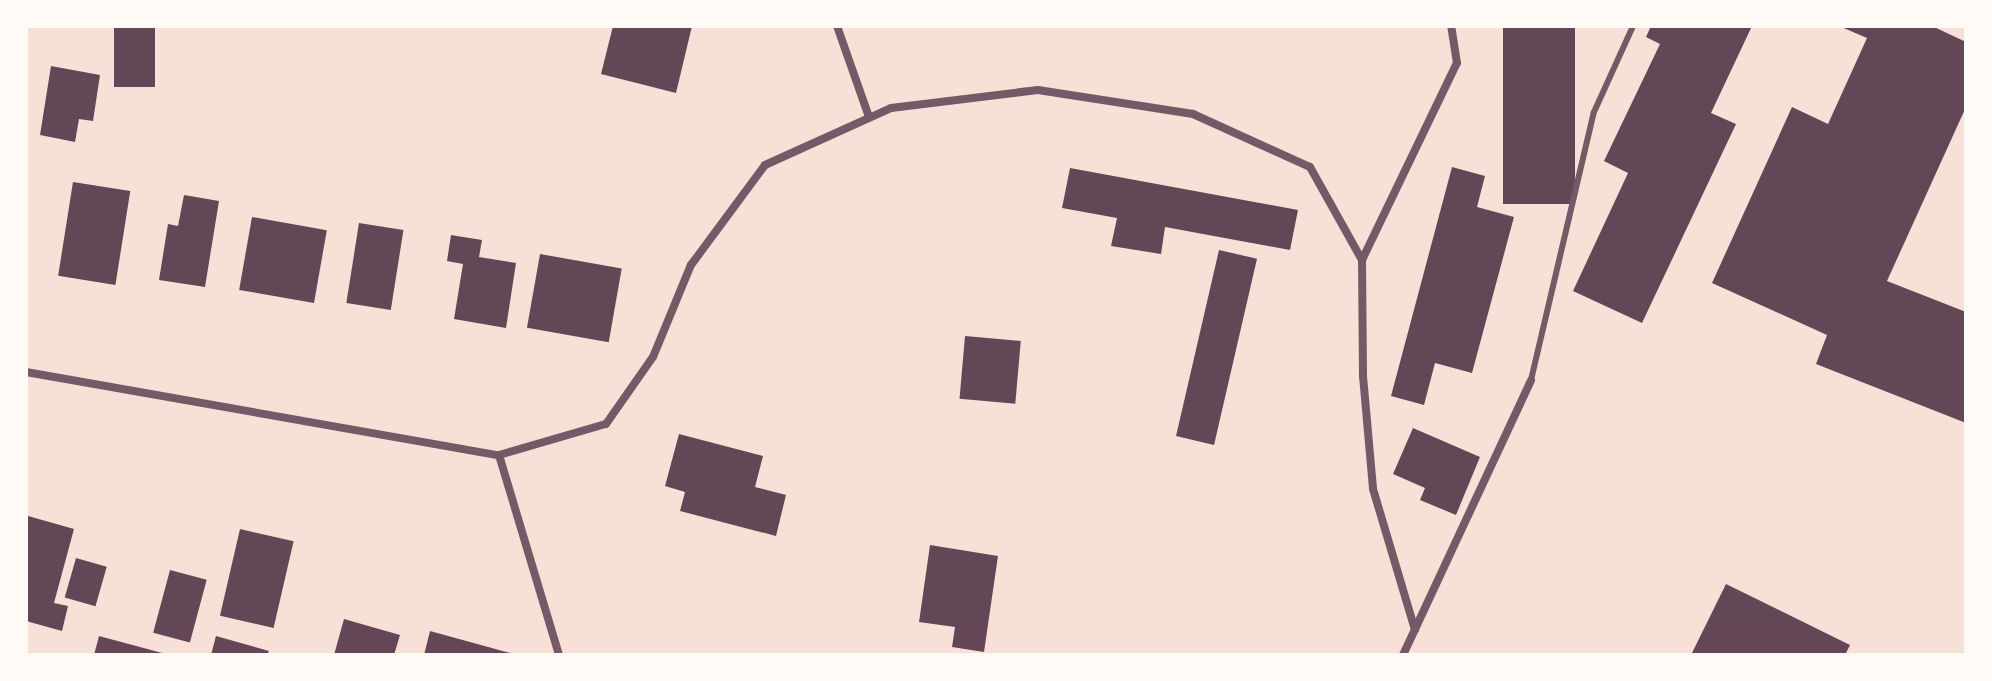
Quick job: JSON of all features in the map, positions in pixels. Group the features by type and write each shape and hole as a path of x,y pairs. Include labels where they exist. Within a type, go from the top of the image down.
{"street":[{"path":"837,26 869,117"},
{"path":"1415,630 1373,489 1363,376 1362,260 1457,63 1451,26"},
{"path":"26,372 499,455 606,424 653,357 691,265 765,165 891,108 1038,90 1193,114 1310,167 1362,260"},
{"path":"1403,655 1531,380"},
{"path":"499,455 559,655"}],"lane":[{"path":"1531,380 1594,112 1633,26"}],"building":[{"path":"114,26 155,26 155,87 114,87"},
{"path":"613,26 692,26 676,93 601,74"},
{"path":"1503,26 1575,26 1575,204 1503,204"},
{"path":"1651,26 1752,26 1711,113 1736,124 1642,323 1573,291 1628,173 1604,161 1660,44 1646,37"},
{"path":"1839,26 1932,26 1966,42 1966,107 1887,281 1966,312 1966,423 1816,364 1827,335 1712,283 1792,107 1828,124 1867,38"},
{"path":"51,66 100,75 93,121 79,119 75,142 40,135"},
{"path":"1452,167 1485,176 1477,207 1514,217 1472,373 1435,363 1424,405 1391,396"},
{"path":"1070,168 1298,210 1290,250 1165,227 1161,254 1111,246 1117,218 1062,208"},
{"path":"73,182 130,191 115,285 58,276"},
{"path":"184,195 219,201 205,287 159,280 168,224 178,226"},
{"path":"252,217 327,230 314,303 239,290"},
{"path":"359,223 403,230 391,310 346,303"},
{"path":"451,235 482,240 479,257 516,263 506,328 454,319 463,264 447,261"},
{"path":"1219,250 1257,259 1214,445 1176,436"},
{"path":"540,254 622,268 609,342 527,328"},
{"path":"965,336 1021,341 1015,404 960,399"},
{"path":"1413,428 1480,457 1456,515 1420,500 1425,488 1393,474"},
{"path":"679,434 763,456 755,487 786,495 776,536 680,511 685,492 665,486"},
{"path":"28,516 74,529 54,603 68,606 62,631 26,621"},
{"path":"240,529 294,541 274,628 220,616"},
{"path":"930,545 998,556 984,652 952,647 955,627 919,622"},
{"path":"76,558 107,567 95,606 65,597"},
{"path":"170,570 207,580 190,643 153,633"},
{"path":"1726,584 1850,645 1845,655 1691,655"},
{"path":"344,619 400,635 394,655 334,655"},
{"path":"430,631 514,654 514,655 424,655"},
{"path":"99,636 166,654 94,655"},
{"path":"216,636 269,651 267,655 211,655"}]}
